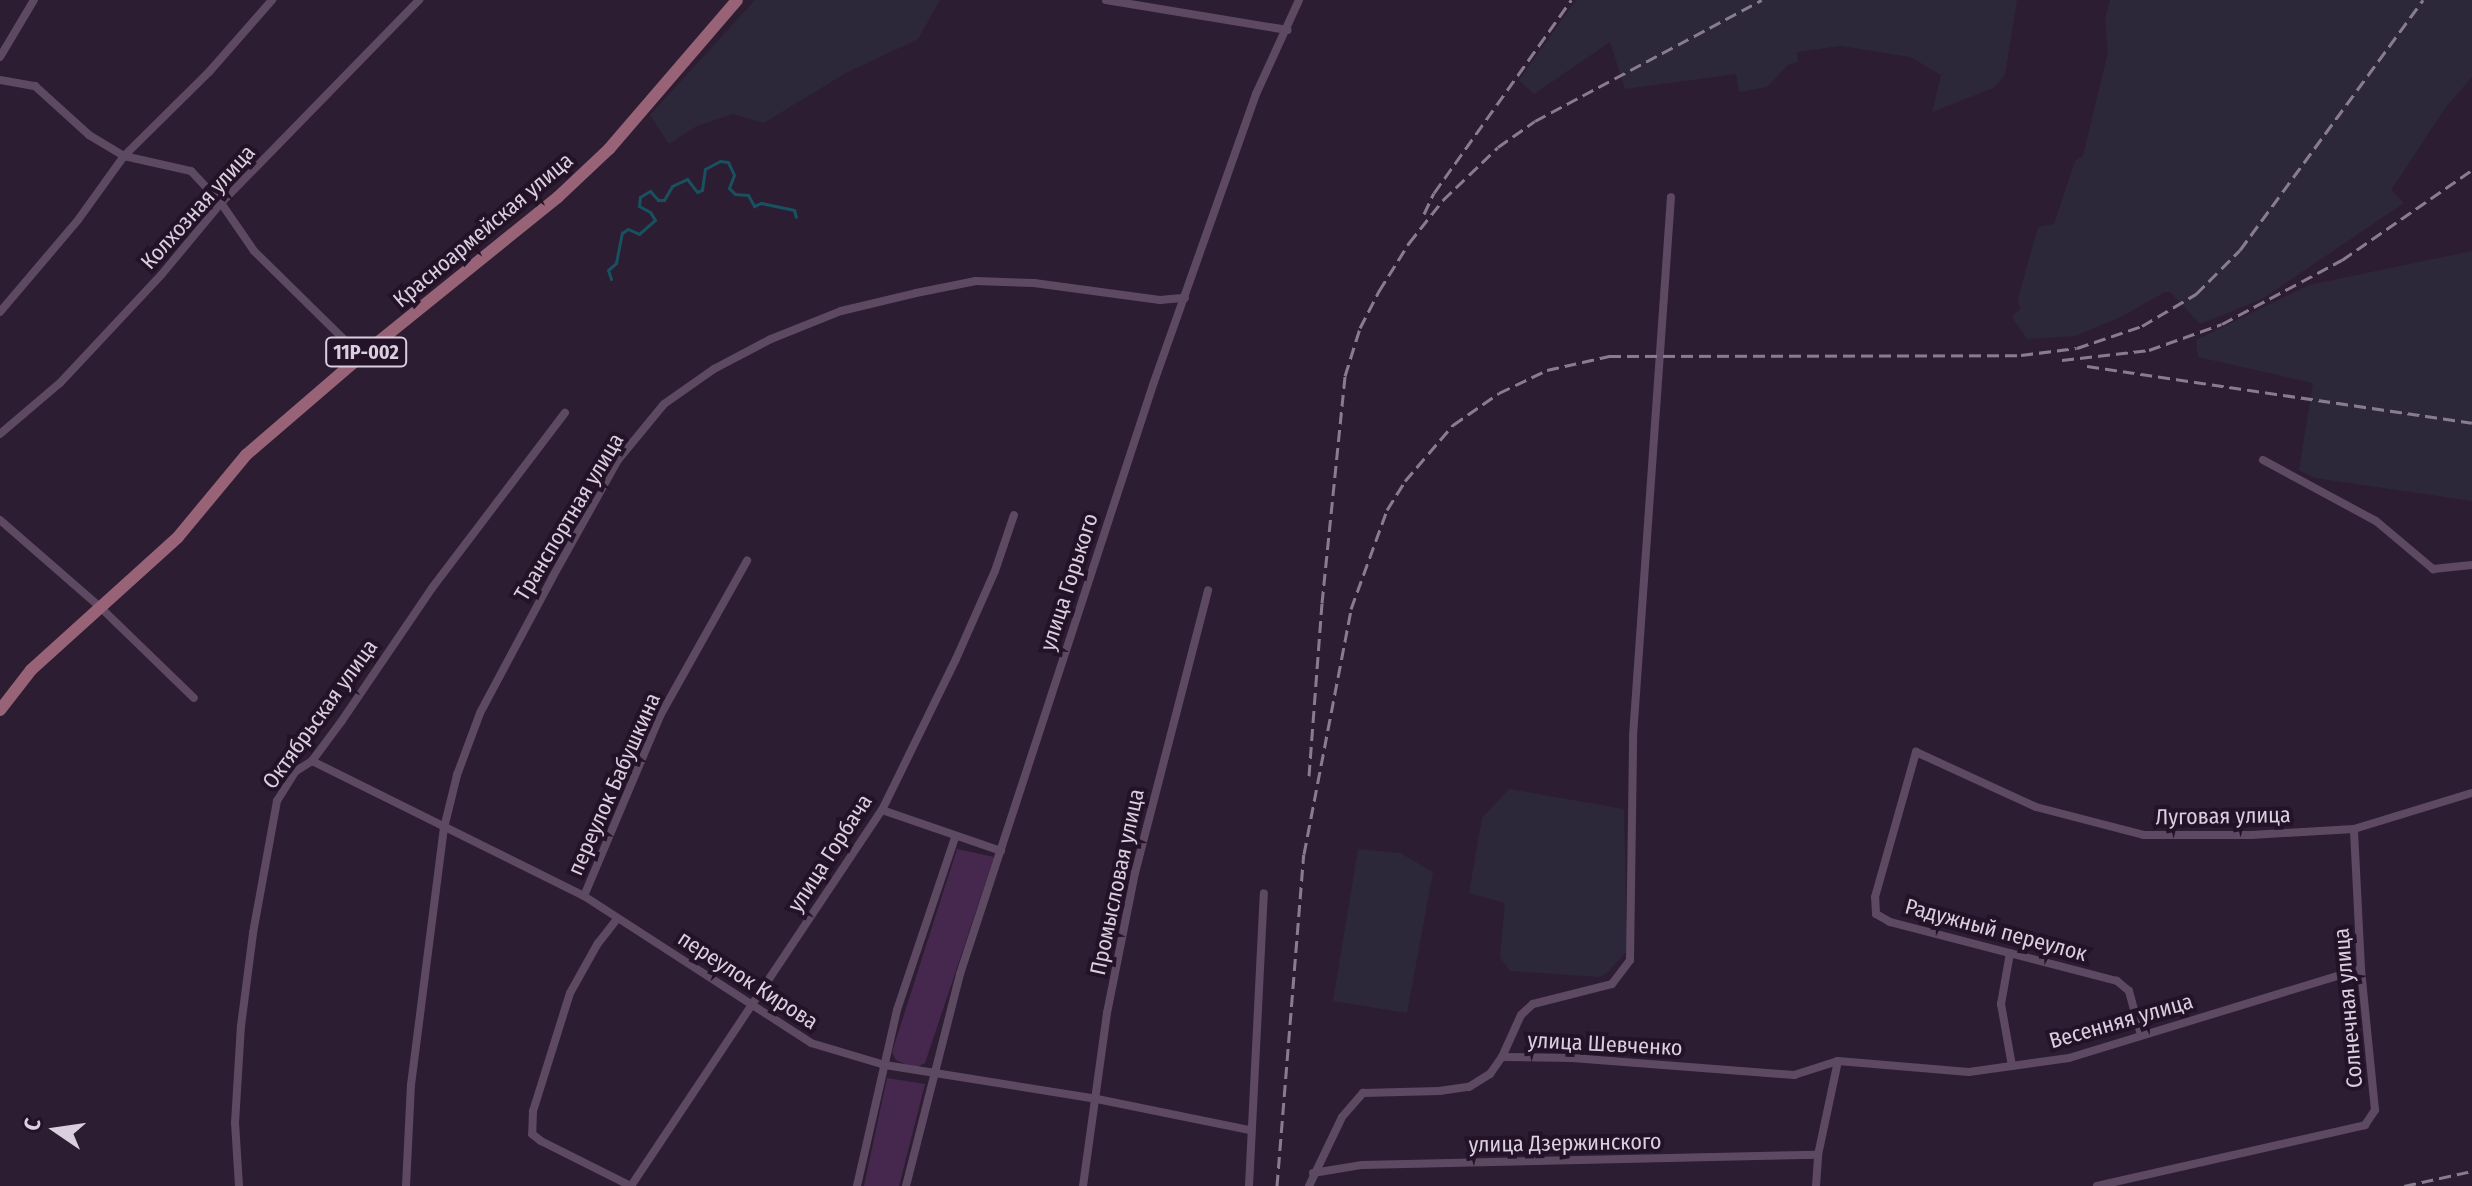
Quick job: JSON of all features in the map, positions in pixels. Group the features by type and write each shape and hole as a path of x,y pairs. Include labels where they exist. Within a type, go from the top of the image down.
{"main road":[{"name":"Красноармейская улица","path":"0,710 31,670 178,537 246,455 361,356 558,197 599,158 737,0"}],"street":[{"path":"0,57 34,0"},
{"path":"0,312 78,220 124,156 209,72 272,0"},
{"name":"Колхозная улица","path":"0,434 60,383 162,274 221,203 419,0"},
{"path":"1106,0 1288,30"},
{"name":"улица Горького","path":"906,1186 960,974 1149,396 1256,94 1288,30 1299,0"},
{"path":"0,80 35,86 89,135 124,156 191,171 221,203 254,251 361,356"},
{"path":"1502,1057 1521,1015 1533,1004 1612,984 1630,960 1633,736 1671,197"},
{"name":"Транспортная улица","path":"406,1186 411,1085 444,828 457,775 480,713 618,460 664,404 714,369 771,339 841,311 916,293 976,281 1034,283 1160,300 1185,298"},
{"name":"Октябрьская улица","path":"239,1186 235,1123 241,1026 270,827 277,801 296,771 312,761 505,488 565,413"},
{"path":"2263,460 2376,521 2433,569 2472,565"},
{"name":"улица Горбача","path":"631,1186 882,810 995,571 1014,515"},
{"path":"0,520 99,606 194,698"},
{"name":"переулок Бабушкина","path":"584,896 661,714 747,561"},
{"name":"Промысловая улица","path":"1083,1186 1107,1013 1135,873 1208,590"},
{"name":"Луговая улица","path":"1916,752 2036,807 2144,835 2251,835 2354,829"},
{"name":"Радужный переулок","path":"1916,752 1875,897 1876,914 1890,922 2117,981 2129,991 2141,1035"},
{"name":"переулок Кирова","path":"312,761 584,896 811,1043 885,1065 1097,1099 1250,1130"},
{"path":"2354,829 2472,793"},
{"path":"882,810 955,838 1001,851"},
{"name":"Солнечная улица","path":"2097,1186 2365,1125 2375,1110 2361,969 2354,829"},
{"path":"857,1186 897,1010 955,838"},
{"path":"1249,1186 1264,893"},
{"path":"617,919 598,943 570,993 533,1111 532,1134 631,1186"},
{"path":"2010,953 2001,1004 2012,1066"},
{"name":"Весенняя улица","path":"1838,1061 1969,1072 2069,1058 2361,969"},
{"name":"улица Шевченко","path":"1313,1173 1342,1117 1363,1093 1469,1087 1490,1074 1502,1057 1572,1058 1794,1075 1838,1061"},
{"path":"1816,1186 1818,1155 1838,1061"},
{"name":"улица Дзержинского","path":"1313,1173 1362,1165 1818,1155"},
{"path":"1309,1186 1313,1173"}],"shaded area":[{"path":"755,0 940,0 918,39 844,74 764,123 733,114 697,126 669,144 650,115"},
{"path":"1576,0 2017,0 2005,75 1993,88 1932,112 1941,75 1910,57 1841,46 1797,52 1798,62 1789,64 1767,87 1739,92 1736,74 1625,89 1610,42 1534,94 1519,80"},
{"path":"2110,0 2472,0 2472,77 2446,107 2391,190 2404,203 2262,299 2200,324 2170,292 2165,292 2121,317 2075,336 2027,339 2012,317 2020,309 2018,298 2038,227 2054,224 2075,161 2083,156 2108,52 2105,20"},
{"path":"2472,251 2472,501 2315,478 2299,470 2313,383 2198,357 2196,340 2309,285"},
{"path":"1509,789 1624,809 1627,951 1607,973 1599,977 1510,971 1500,957 1505,903 1469,893 1482,818"},
{"path":"957,849 994,857 925,1063 917,1067 896,1060 892,1052"},
{"path":"1358,849 1400,853 1433,872 1407,1013 1333,1001"},
{"path":"887,1078 925,1084 899,1186 864,1186"}],"waterway":[{"path":"611,279 608,270 616,263 622,233 628,229 639,234 655,220 650,212 639,206 640,197 650,191 658,200 664,200 672,186 687,179 697,192 702,190 705,169 720,161 728,162 734,175 729,188 735,194 748,195 754,206 761,203 794,210 796,217"}],"railway":[{"path":"1424,214 1434,193 1571,0"},
{"path":"1309,776 1322,603 1345,376 1360,328 1379,291 1409,243 1443,200 1498,147 1535,121 1762,0"},
{"path":"1277,1186 1304,854 1351,609 1387,510 1405,481 1453,425 1499,393 1547,370 1609,356 2021,355 2077,348 2142,326 2196,294 2240,250 2423,0"},
{"path":"2062,360 2149,350 2222,324 2342,260 2472,170"},
{"path":"2087,366 2472,423"},
{"path":"2404,1186 2472,1171"}]}
